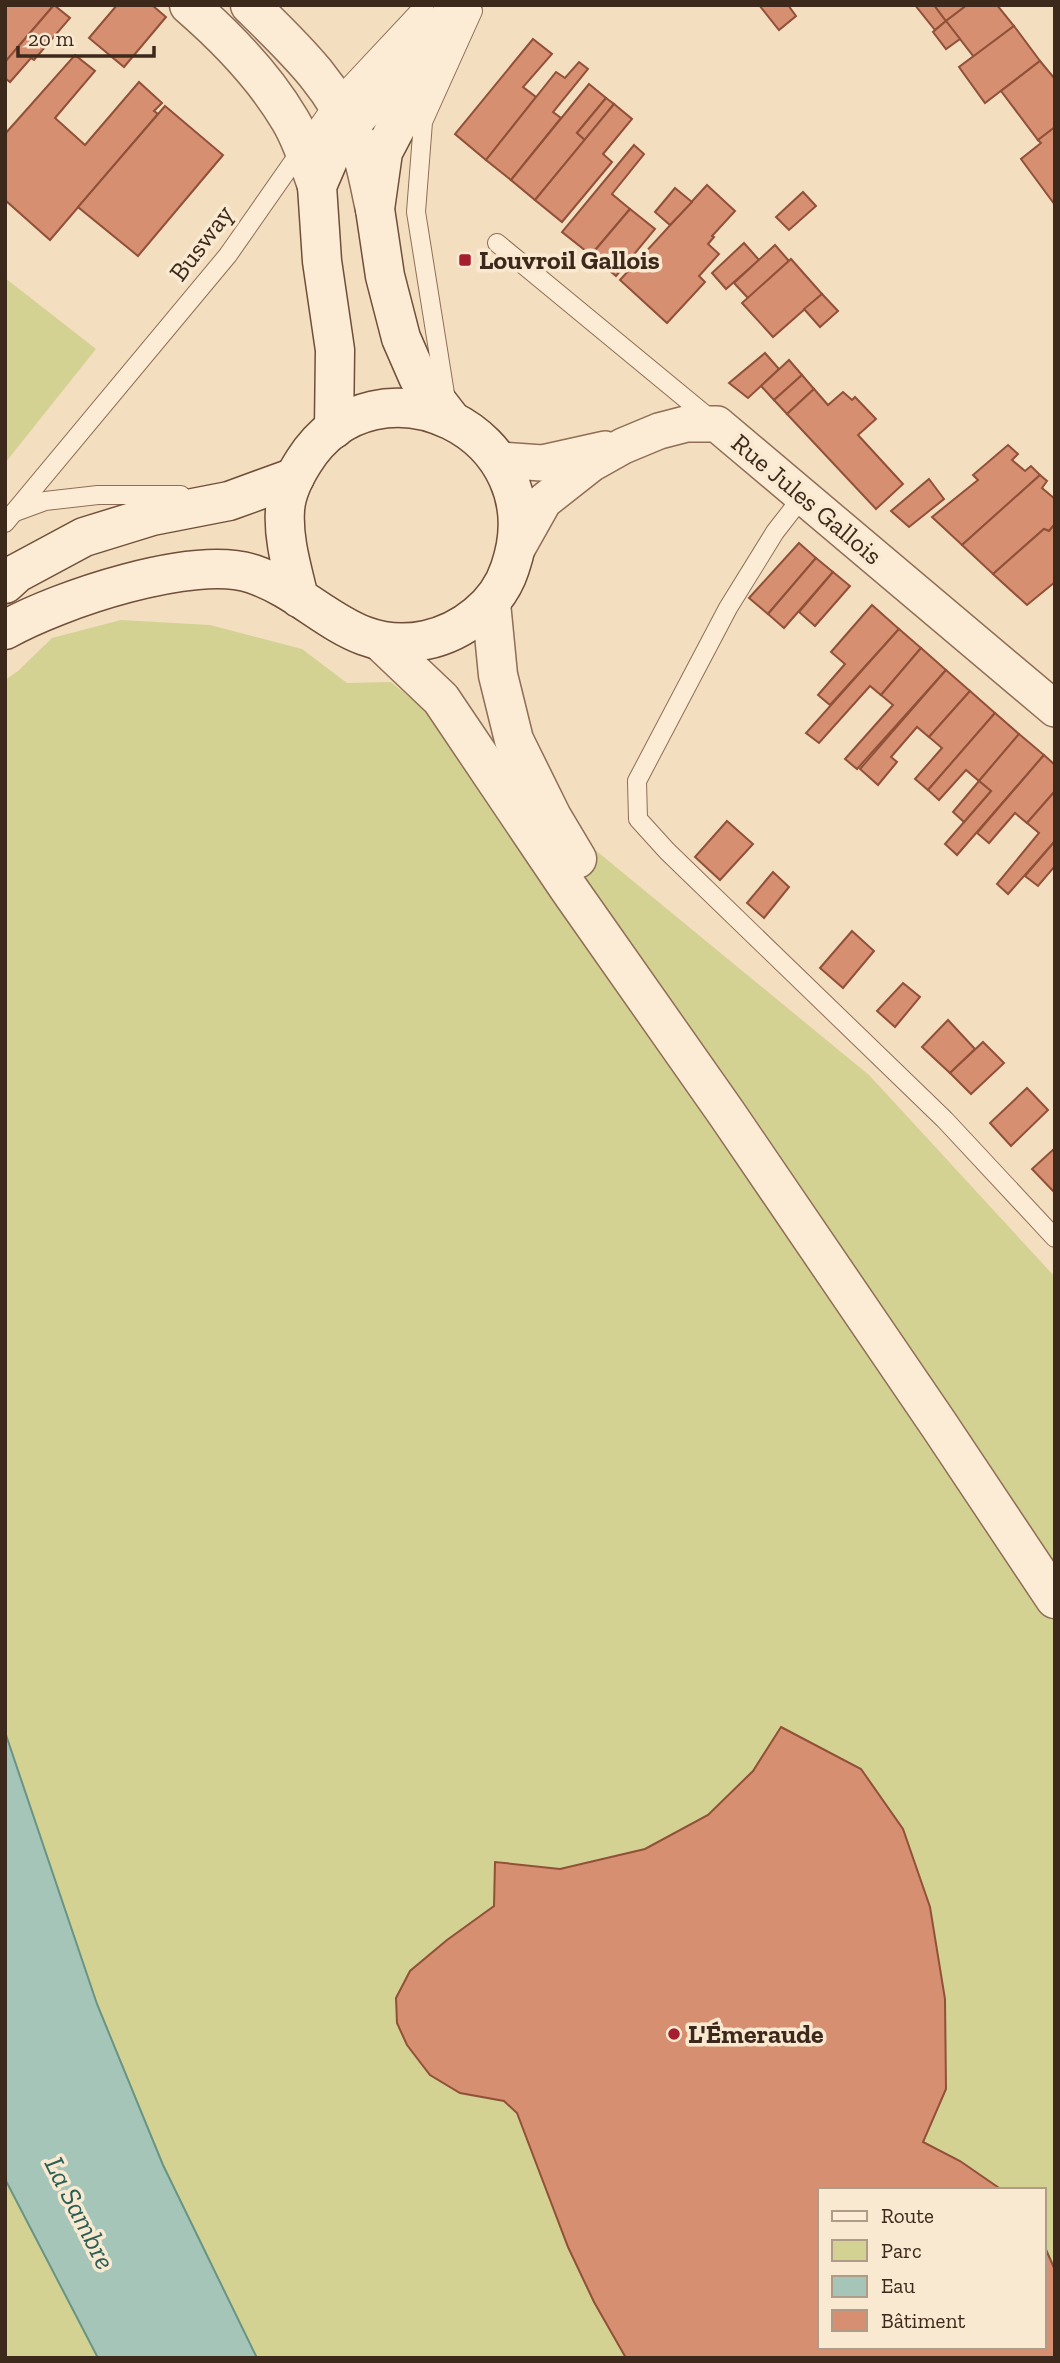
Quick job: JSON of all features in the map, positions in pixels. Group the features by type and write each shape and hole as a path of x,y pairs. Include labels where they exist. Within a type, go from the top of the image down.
{"main road":[{"path":"189,5 215,28 261,78 290,120 303,145 317,186 323,261 335,350 334,429"},
{"path":"250,5 311,65 343,113 360,147 385,276 401,338 418,377 449,418"},
{"path":"317,186 343,113 462,5"},
{"path":"374,209 383,152 422,78 470,5"},
{"path":"5,630 84,595 162,575 225,569 253,574 299,598 353,633 382,642 411,643 441,637 469,623 491,603 507,577 517,549 519,518 513,488 499,460 477,436 449,418 416,409 388,408 360,415 334,429 311,450 295,477 285,506 285,537 299,598"},
{"path":"5,584 17,573 83,537 152,516 229,501 295,477"},
{"path":"491,603 498,675 514,740 552,817 727,1114"},
{"path":"382,642 441,699 569,889 727,1114 1055,1599"}],"street":[{"name":"Rue Jules Gallois","path":"517,549 544,501 591,464 623,446 659,431 686,424 717,424 1055,709"},
{"path":"499,460 542,463 623,446"}],"lane":[{"name":"Busway","path":"10,517 228,255 303,145 343,113 425,5"},
{"path":"449,418 416,212 423,122 476,5"},
{"path":"497,243 717,424"},
{"name":"Busway","path":"10,517 46,501 98,495 180,495 229,501"},
{"path":"803,496 775,532 728,608 636,781 638,819 667,851 945,1120 1055,1238"}],"green space":[{"path":"5,278 96,349 5,463"},
{"path":"121,620 210,625 302,649 347,683 391,682 869,1075 1055,1277 1055,2358 5,2358 5,680 52,638"}],"water":[{"name":"La Sambre","path":"5,1732 97,2004 163,2165 257,2358 98,2358 5,2179"}],"building":[{"path":"5,5 54,5 5,62"},
{"path":"54,5 70,18 34,60 31,58 10,82 5,78 5,62"},
{"path":"117,5 152,5 166,17 124,67 89,38"},
{"path":"759,5 788,5 796,16 779,30"},
{"path":"915,5 934,5 946,21 935,30"},
{"path":"934,5 967,5 946,21"},
{"path":"967,5 997,5 1014,26 974,57 946,21"},
{"path":"946,21 960,39 946,49 933,32"},
{"path":"1014,26 1040,61 985,103 959,67"},
{"path":"533,39 552,54 523,87 536,97 486,160 455,134"},
{"path":"75,55 95,71 55,118 85,145 139,82 162,103 154,111 158,114 50,240 5,200 5,134"},
{"path":"1040,61 1055,79 1055,127 1038,140 1001,91"},
{"path":"579,62 588,69 553,112 561,118 511,180 486,160 556,72 565,78"},
{"path":"589,84 606,98 577,133 585,140 535,200 511,180"},
{"path":"606,98 614,104 585,140 577,133"},
{"path":"614,104 632,119 603,154 612,162 562,222 535,200"},
{"path":"165,106 223,155 138,256 78,207"},
{"path":"1055,127 1055,205 1021,159 1041,143 1038,140"},
{"path":"634,145 644,154 612,194 630,209 591,255 562,232"},
{"path":"707,185 735,211 708,244 719,254 699,276 705,282 667,323 620,280"},
{"path":"675,188 692,202 670,225 655,212"},
{"path":"803,192 816,206 789,230 776,217"},
{"path":"630,209 655,229 616,276 591,255"},
{"path":"744,243 759,260 726,289 712,273"},
{"path":"775,245 789,261 748,298 734,283"},
{"path":"791,259 822,294 773,337 742,303"},
{"path":"822,294 838,311 820,327 804,309"},
{"path":"765,353 779,369 748,398 729,383"},
{"path":"789,360 802,375 774,400 761,386"},
{"path":"802,375 814,389 787,414 774,400"},
{"path":"814,389 828,405 843,392 852,400 855,397 876,419 858,435 903,484 876,509 787,414"},
{"path":"1008,445 1018,454 1012,460 1025,471 1031,466 1040,475 962,545 932,517 978,480 973,475"},
{"path":"1040,475 1047,481 1042,488 1055,499 1055,524 1049,531 1044,529 993,574 962,545"},
{"path":"929,479 944,499 909,527 891,511"},
{"path":"1055,524 1055,582 1027,605 993,574 1044,529 1049,531"},
{"path":"799,543 816,558 768,614 749,598"},
{"path":"816,558 833,572 784,628 768,614"},
{"path":"833,572 850,586 815,626 799,612"},
{"path":"872,605 899,629 830,705 818,695 845,664 831,652"},
{"path":"899,629 921,648 881,695 870,686 819,743 806,733"},
{"path":"921,648 946,670 857,769 845,759 893,705 881,695"},
{"path":"946,670 970,691 929,737 917,727 891,757 897,762 878,785 860,769"},
{"path":"970,691 995,713 928,790 915,779 942,748 929,737"},
{"path":"995,713 1019,734 979,781 966,770 939,800 928,790"},
{"path":"1019,734 1044,755 957,855 945,844 991,791 979,781"},
{"path":"1044,755 1055,765 1055,791 1027,823 1015,813 989,843 977,833"},
{"path":"979,781 991,791 964,822 953,812"},
{"path":"1055,791 1055,841 1008,894 997,884 1039,833 1027,823"},
{"path":"727,821 753,844 720,880 695,857"},
{"path":"1055,841 1055,866 1038,886 1025,876"},
{"path":"773,872 789,887 764,918 747,903"},
{"path":"852,931 874,951 843,988 820,968"},
{"path":"903,983 920,997 895,1027 877,1011"},
{"path":"948,1020 975,1049 950,1073 922,1047"},
{"path":"983,1042 1004,1063 971,1094 950,1073"},
{"path":"1027,1088 1048,1110 1011,1146 990,1123"},
{"path":"1055,1148 1055,1193 1032,1169"},
{"name":"L'Émeraude","path":"781,1727 861,1769 903,1829 930,1907 945,1999 946,2089 923,2142 960,2161 999,2188 818,2188 818,2349 1046,2349 1046,2250 1055,2270 1055,2358 626,2358 594,2302 568,2247 517,2113 504,2101 460,2093 430,2075 407,2045 397,2023 396,1998 410,1971 494,1906 495,1862 560,1869 645,1849 708,1815 753,1771"}],"place":[{"name":"Louvroil Gallois","path":"465,260"},
{"name":"L'Émeraude","path":"674,2034"}]}
